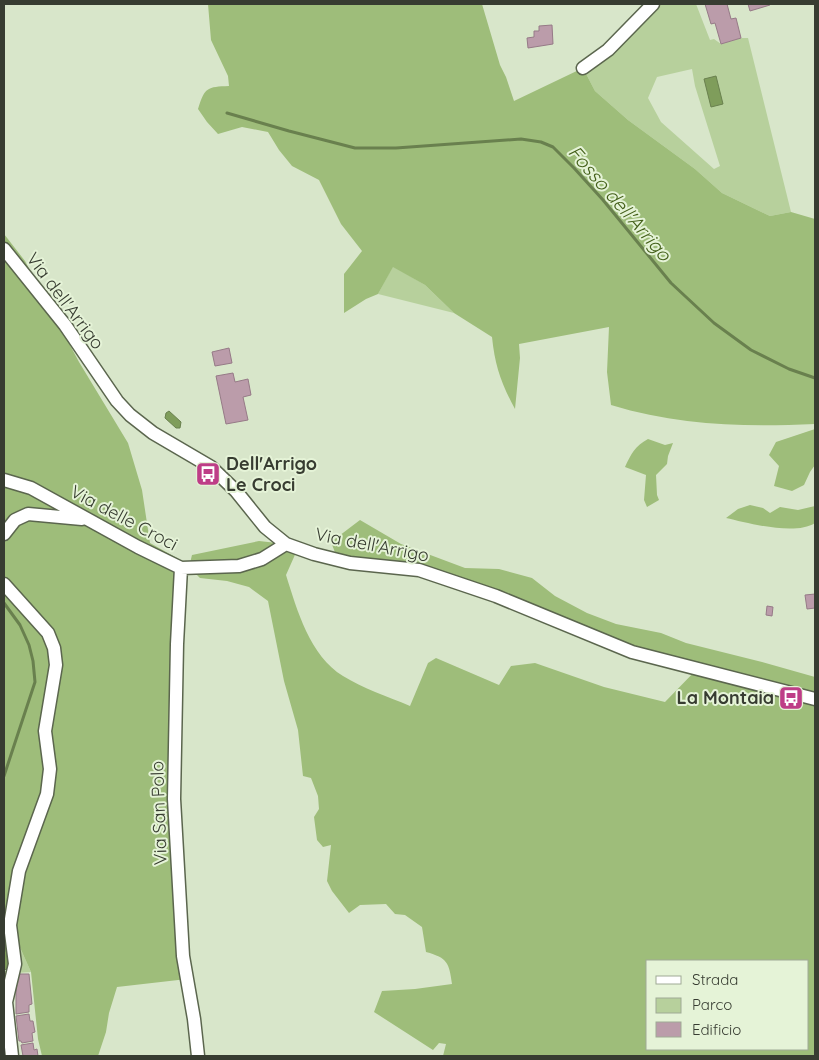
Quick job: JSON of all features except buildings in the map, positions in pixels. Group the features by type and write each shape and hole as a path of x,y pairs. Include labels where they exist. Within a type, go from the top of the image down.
{"street":[{"path":"583,68 608,50 653,4"},
{"name":"Via dell'Arrigo","path":"4,249 65,325 117,401 130,415 153,433 211,467 236,491 265,527 286,544 314,554 350,563 419,570 496,596 632,652 815,699"},
{"name":"Via delle Croci","path":"4,480 31,488 138,548 181,568 238,566 262,558 286,544"},
{"path":"4,534 15,520 28,514 87,520"},
{"name":"Via San Polo","path":"181,568 177,644 174,799 183,956 194,1019 198,1056"},
{"path":"4,584 48,633 54,648 56,665 45,731 50,768 47,794 19,871 10,925 15,964 6,1002 12,1056"}],"green space":[{"path":"653,4 696,4 710,40 714,39 721,44 741,38 748,38 791,212 770,216 722,193 695,169 628,120 595,91 583,68","holes":["692,69 695,86 720,166 714,169 661,122 648,98 657,77"]},
{"path":"393,266 425,285 454,313 378,294"},
{"path":"4,919 10,925 31,972 16,973 4,992 4,971 6,971 7,958"}],"shaded area":[{"path":"208,4 482,4 500,65 514,101 583,68 595,91 628,120 695,169 722,193 770,216 791,212 815,219 815,424 712,424 662,417 611,405 607,372 609,327 519,344 520,358 515,409 499,374 492,337 454,313 425,285 393,267 378,294 344,313 344,274 362,251 341,224 319,180 292,166 268,132 242,127 218,134 198,109 205,92 211,88 229,86 228,76 211,40"},
{"path":"716,76 723,104 711,107 704,79"},
{"path":"4,234 25,261 79,362 128,443 142,490 150,543 177,558 181,568 174,799 187,979 117,987 98,1056 42,1056 38,1039 31,972 10,925 4,919"},
{"path":"169,411 181,422 180,428 176,428 165,418 166,413"},
{"path":"815,429 815,465 804,485 792,491 774,486 779,466 769,455 776,442"},
{"path":"648,439 665,445 673,443 667,464 656,475 659,500 647,507 644,500 646,475 625,467 634,451"},
{"path":"750,505 763,508 770,513 780,507 798,510 815,506 815,523 806,527 784,528 726,518 738,509"},
{"path":"360,520 401,544 465,568 499,569 532,578 555,596 587,613 616,624 661,633 686,643 815,677 815,1056 443,1056 446,1044 439,1043 433,1050 374,1012 382,991 452,984 450,971 443,959 426,952 422,927 405,915 395,914 386,904 360,905 349,913 332,891 327,881 331,845 323,847 317,840 314,817 319,809 318,796 311,778 303,776 298,730 284,681 268,601 249,587 227,581 200,578 189,567 192,555 259,541 286,544 298,548 286,575 306,631 322,657 350,680 410,706 428,663 436,658 499,685 511,666 535,663 604,687 665,702 700,666 645,653 508,599 402,561 387,563 336,555 331,542"},
{"path":"4,939 9,966 4,971"}],"waterway":[{"name":"Fosso dell'Arrigo","path":"227,113 355,148 396,148 521,139 541,142 553,147 603,200 671,283 714,323 751,350 789,369 815,378"},
{"path":"4,603 20,625 29,645 35,682 4,776"}],"place":[{"name":"Dell'Arrigo Le Croci","path":"208,474"},
{"name":"La Montaia","path":"791,698"}]}
